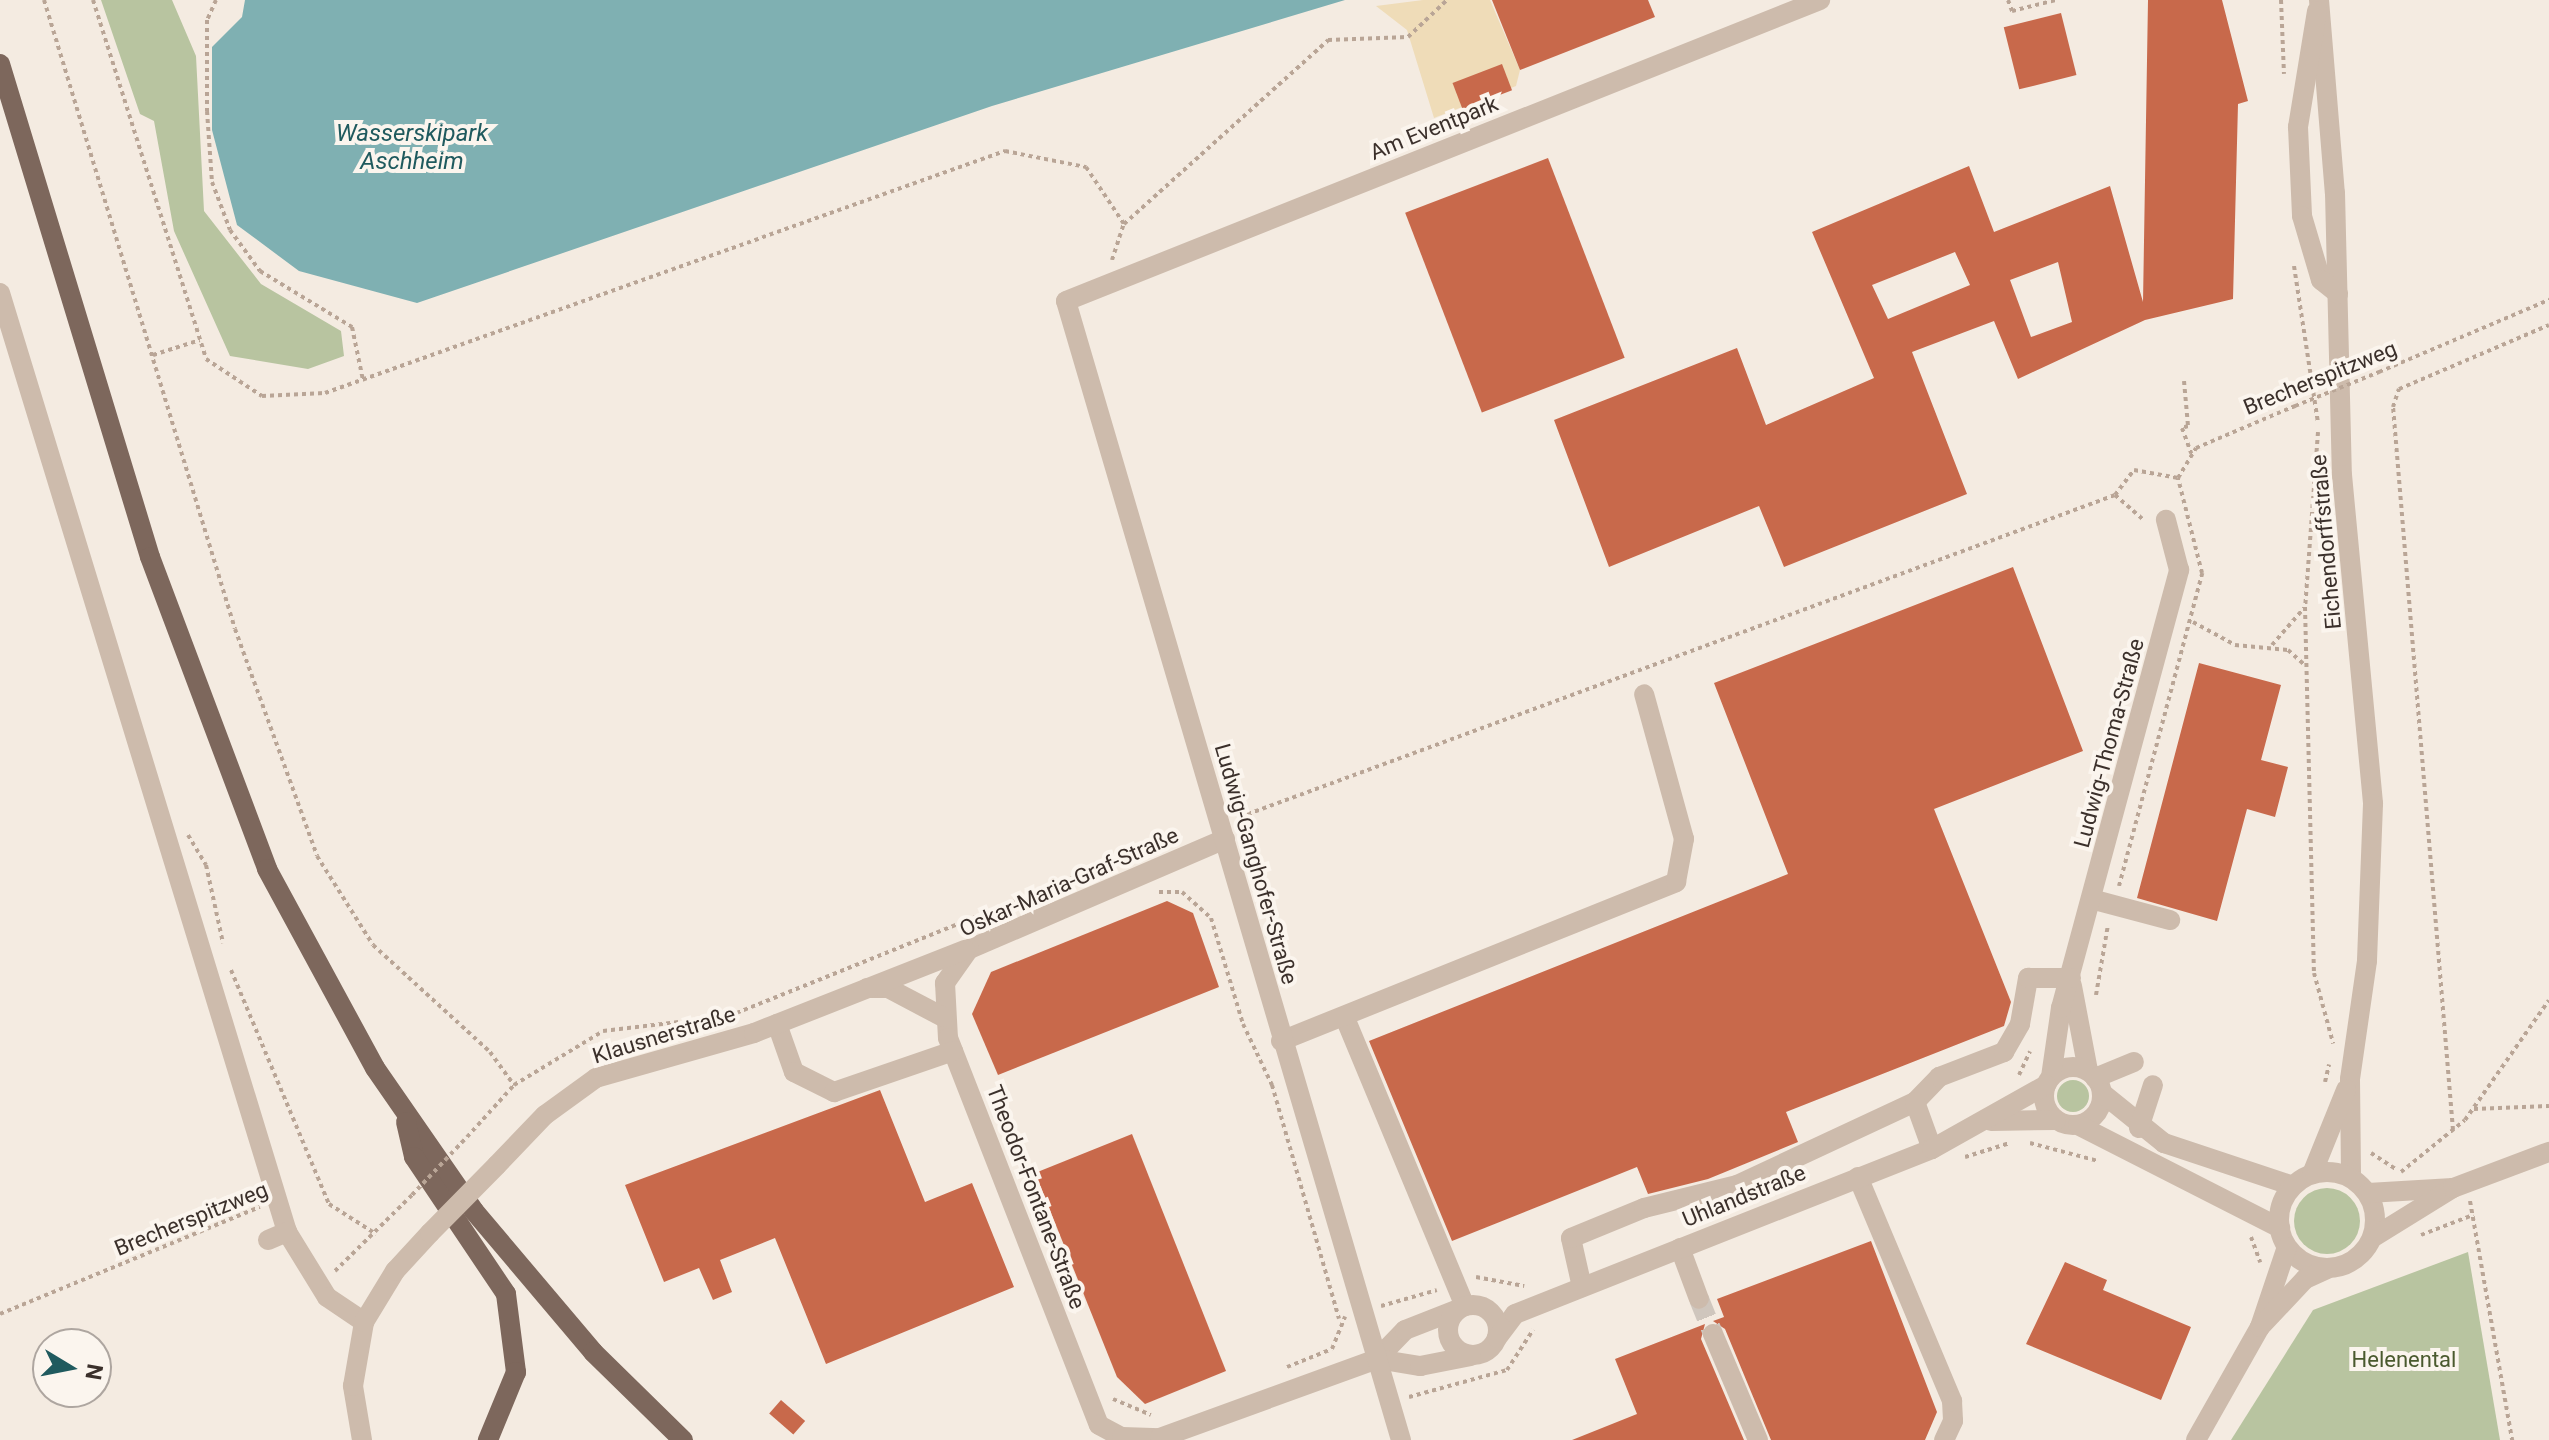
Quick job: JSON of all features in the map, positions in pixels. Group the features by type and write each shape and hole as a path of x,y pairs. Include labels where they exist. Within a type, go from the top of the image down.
{"main road":[{"path":"0,64 150,557 236,797 316,965 404,1110 530,1281 683,1440"},
{"path":"404,1110 414,1157 492,1264 509,1307 516,1372 488,1440"}],"street":[{"name":"Am Eventpark","path":"1066,301 1820,0"},
{"name":"Eichendorffstraße","path":"2319,2 2338,294 2342,475 2373,804 2367,961 2350,1079 2351,1177"},
{"path":"2319,2 2299,113 2300,189 2310,256 2338,294"},
{"path":"0,293 276,1201 277,1236 327,1297 364,1322 353,1386 362,1440"},
{"name":"Ludwig-Ganghofer-Straße","path":"1066,301 1281,1041 1401,1440"},
{"name":"Ludwig-Thoma-Straße","path":"2048,1081 2091,899 2179,570 2156,522"},
{"path":"1281,1041 1345,1018 1676,882 1684,839 1644,694"},
{"name":"Oskar-Maria-Graf-Straße","path":"945,983 969,949 1222,832"},
{"path":"2091,899 2170,920"},
{"name":"Klausnerstraße","path":"364,1322 395,1271 430,1233 545,1115 596,1078 777,1024 969,949"},
{"path":"1582,1287 1571,1238 1644,1208 1737,1185 1915,1102 1939,1077 2004,1052 2020,1024 2028,978 2071,978"},
{"name":"Ludwig-Thoma-Straße","path":"2071,978 2095,1081"},
{"name":"Theodor-Fontane-Straße","path":"945,983 943,1017 953,1051 1099,1425 1122,1437 1160,1438 1377,1359"},
{"path":"867,988 888,988 943,1017"},
{"path":"1345,1018 1454,1285 1468,1307 1496,1319 1497,1338"},
{"path":"777,1024 794,1072 834,1092 953,1051"},
{"name":"Uhlandstraße","path":"1515,1314 1932,1149 1991,1121 2068,1067 2095,1081 2134,1062"},
{"name":"Eichendorffstraße","path":"2312,1174 2350,1079"},
{"path":"2048,1081 2045,1104 2056,1120"},
{"path":"2078,1125 2096,1114 2095,1081"},
{"path":"2095,1081 2139,1128 2261,1181 2293,1186 2312,1174 2351,1177 2368,1193 2372,1238"},
{"path":"2139,1128 2153,1085"},
{"path":"1915,1102 1932,1149"},
{"name":"Uhlandstraße","path":"1991,1121 2056,1120 2078,1125 2250,1207 2284,1238"},
{"path":"2196,1440 2260,1327 2305,1279 2354,1260 2372,1238 2460,1186 2549,1152"},
{"path":"1858,1177 1952,1401 1953,1421 1944,1440"},
{"path":"2260,1327 2284,1238 2293,1186"},
{"path":"2368,1193 2460,1186"},
{"path":"2284,1238 2327,1269"},
{"path":"1680,1248 1699,1299"},
{"path":"1468,1307 1448,1338 1473,1356"},
{"path":"1468,1307 1515,1314 1497,1338 1473,1356 1420,1366 1377,1359 1405,1330 1468,1307"},
{"path":"1713,1334 1758,1440"}],"path":[{"path":"44,0 235,629 337,897 373,945 490,1052 514,1085"},
{"path":"93,0 206,359 262,396 325,393 1005,151 1086,167 1124,224"},
{"path":"216,0 207,20 212,182 230,230 260,271 352,327 363,380"},
{"path":"1104,285 1124,224 1328,40 1408,37 1447,0"},
{"path":"2008,0 2012,11 2056,0"},
{"path":"2281,0 2284,79"},
{"path":"2293,249 2318,427 2305,607 2314,973 2333,1037 2321,1096"},
{"name":"Brecherspitzweg","path":"2191,453 2549,300"},
{"path":"2453,1130 2393,407 2399,389 2549,325"},
{"path":"152,356 200,340"},
{"path":"2097,1006 2099,955 2193,622 2200,546 2178,478 2191,453 2182,428 2188,426 2184,381"},
{"path":"1222,832 2115,495 2127,487 2134,470 2178,478"},
{"path":"2115,495 2129,501 2156,522"},
{"path":"2172,604 2193,622 2235,645 2272,645 2308,668"},
{"path":"2272,645 2305,607"},
{"path":"166,835 187,835 198,845 224,949"},
{"path":"328,1270 340,1271 514,1085 603,1031 729,1016 1122,859"},
{"path":"1151,895 1182,892 1211,918 1243,1024 1272,1085 1339,1319 1332,1349 1282,1369"},
{"path":"228,962 329,1204 376,1234"},
{"path":"2402,1189 2408,1162 2453,1130 2474,1109 2549,1000"},
{"path":"2009,1086 2033,1043"},
{"path":"2474,1109 2549,1106"},
{"path":"1954,1161 2014,1141 2066,1147 2106,1165"},
{"path":"2460,1186 2512,1440"},
{"name":"Brecherspitzweg","path":"0,1314 276,1201"},
{"path":"2250,1207 2245,1221 2263,1270"},
{"path":"1339,1319 1486,1275 1514,1286 1538,1281"},
{"path":"1388,1397 1425,1397 1507,1370 1541,1326"},
{"path":"1107,1394 1121,1407 1162,1416"}],"green space":[{"path":"101,0 172,0 196,56 204,211 261,284 341,331 344,356 308,369 230,356 174,231 154,121 140,114"},
{"path":"2073,1080 2084,1085 2089,1096 2084,1107 2073,1112 2062,1107 2057,1096 2062,1085"},
{"path":"2321,1188 2333,1188 2345,1193 2355,1203 2360,1221 2358,1234 2345,1249 2333,1254 2321,1254 2309,1249 2299,1239 2294,1227 2294,1215 2299,1203 2309,1193"},
{"name":"Helenental","path":"2468,1252 2500,1440 2231,1440 2313,1310"}],"sand":[{"path":"1423,0 1490,0 1520,70 1516,86 1434,118 1407,30 1376,6"}],"water":[{"name":"Wasserskipark Aschheim","path":"245,0 1345,0 992,106 417,303 299,271 237,225 212,130 212,47 242,17"}],"building":[{"path":"1492,0 1648,0 1655,17 1520,70"},
{"path":"2148,0 2222,0 2248,101 2238,104 2233,299 2145,320 2018,379 1994,321 1912,352 1967,494 1784,567 1759,506 1609,567 1554,420 1737,348 1766,425 1874,378 1812,232 1969,166 1994,232 2110,186 2143,302","holes":["1955,252 1970,285 1888,319 1872,285","2058,262 2072,322 2031,337 2010,280"]},
{"path":"2061,13 2076,75 2019,89 2004,27"},
{"path":"1502,64 1512,90 1463,109 1453,83"},
{"path":"1548,158 1625,358 1482,413 1405,213"},
{"path":"2013,567 2083,751 1934,809 2011,1002 2004,1026 1786,1112 1798,1142 1708,1179 1648,1194 1637,1167 1452,1241 1369,1041 1788,874 1714,683"},
{"path":"2199,663 2281,685 2261,760 2288,767 2275,817 2247,809 2217,921 2137,898"},
{"path":"1167,901 1193,913 1219,987 998,1075 972,1014 991,972"},
{"path":"880,1090 925,1202 972,1183 1014,1287 826,1364 775,1238 720,1260 732,1292 713,1300 699,1268 664,1282 625,1185"},
{"path":"1132,1134 1226,1371 1145,1404 1117,1377 1035,1173"},
{"path":"1871,1241 1937,1412 1925,1440 1771,1440 1725,1329 1713,1321 1724,1317 1717,1299"},
{"path":"2065,1262 2107,1280 2103,1290 2191,1327 2161,1400 2026,1344"},
{"path":"1705,1324 1701,1339 1744,1440 1572,1440 1637,1414 1615,1359"},
{"path":"781,1400 805,1421 793,1435 769,1414"}],"tunnel":[{"path":"1699,1299 1713,1334"}]}
